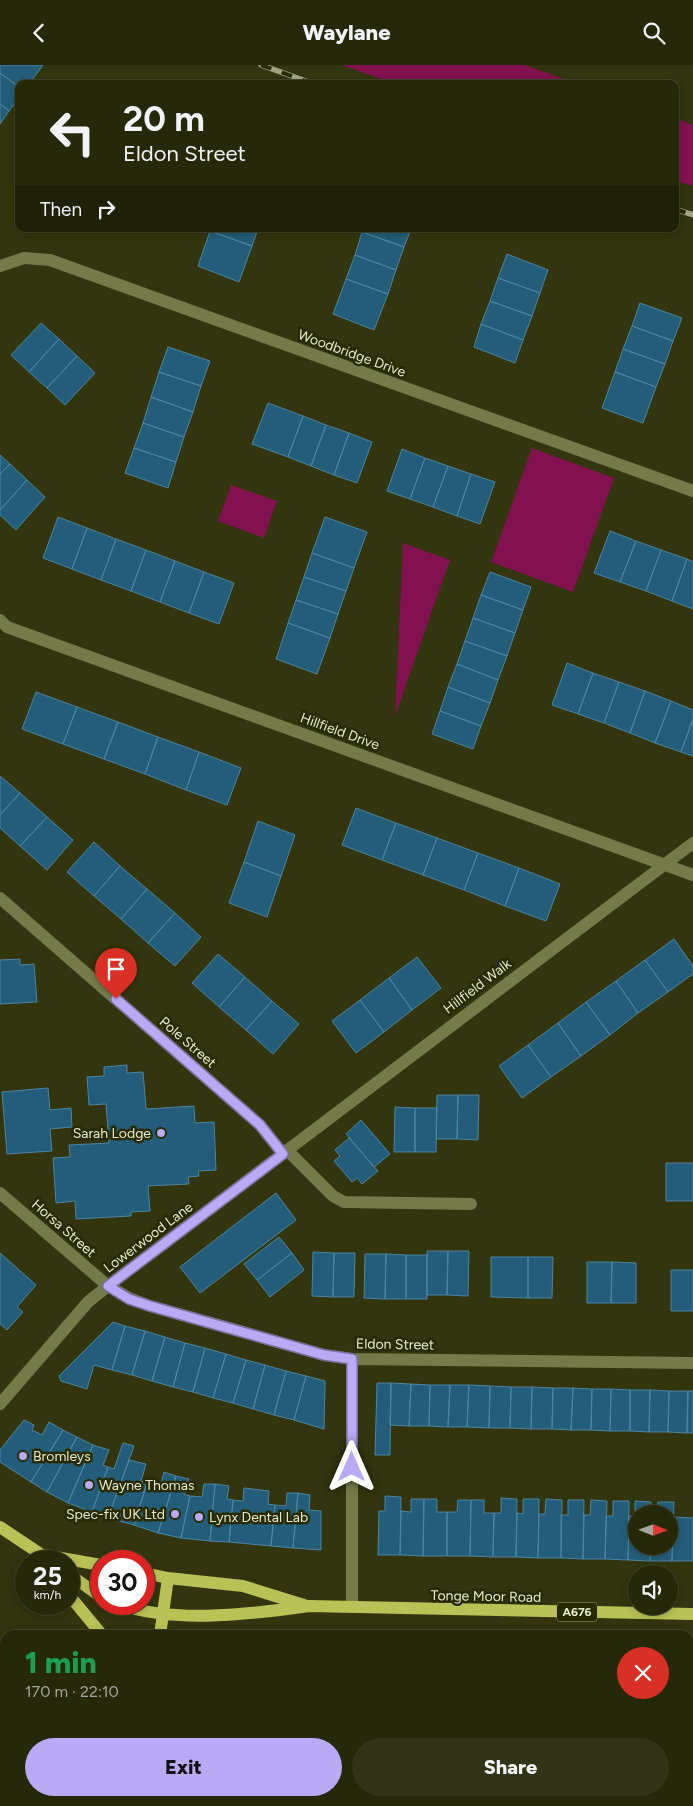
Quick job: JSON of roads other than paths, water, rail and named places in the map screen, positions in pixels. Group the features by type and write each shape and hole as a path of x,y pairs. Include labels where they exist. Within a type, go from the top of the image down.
{"main road":[{"path":"0,1527 33,1550"},
{"name":"Tonge Moor Road","path":"155,1575 243,1586 309,1606"},
{"path":"161,1630 168,1578"},
{"name":"Tonge Moor Road","path":"155,1612 248,1614 309,1606 693,1614"},
{"path":"80,1608 98,1630"}],"street":[{"name":"Woodbridge Drive","path":"0,266 24,258 50,261 693,491"},
{"name":"Hillfield Drive","path":"2,627 693,875"},
{"path":"663,864 693,843"},
{"name":"Hillfield Walk","path":"310,1133 663,864"},
{"name":"Pole Street","path":"0,898 260,1125 285,1152 333,1196 344,1202 471,1204"},
{"name":"Lowerwood Lane","path":"0,1404 88,1302 310,1133"},
{"name":"Horsa Street","path":"0,1193 108,1286"},
{"name":"Eldon Street","path":"108,1286 129,1299 150,1306 324,1355 352,1359 693,1363"},
{"path":"352,1359 352,1607"}],"railway":[{"path":"261,65 303,80"},
{"path":"679,210 693,215"}],"place":[{"name":"Sarah Lodge","path":"161,1133"},
{"name":"Bromleys","path":"23,1456"},
{"name":"Wayne Thomas","path":"89,1485"},
{"name":"Spec-fix UK Ltd","path":"175,1514"},
{"name":"Lynx Dental Lab","path":"199,1517"}]}
